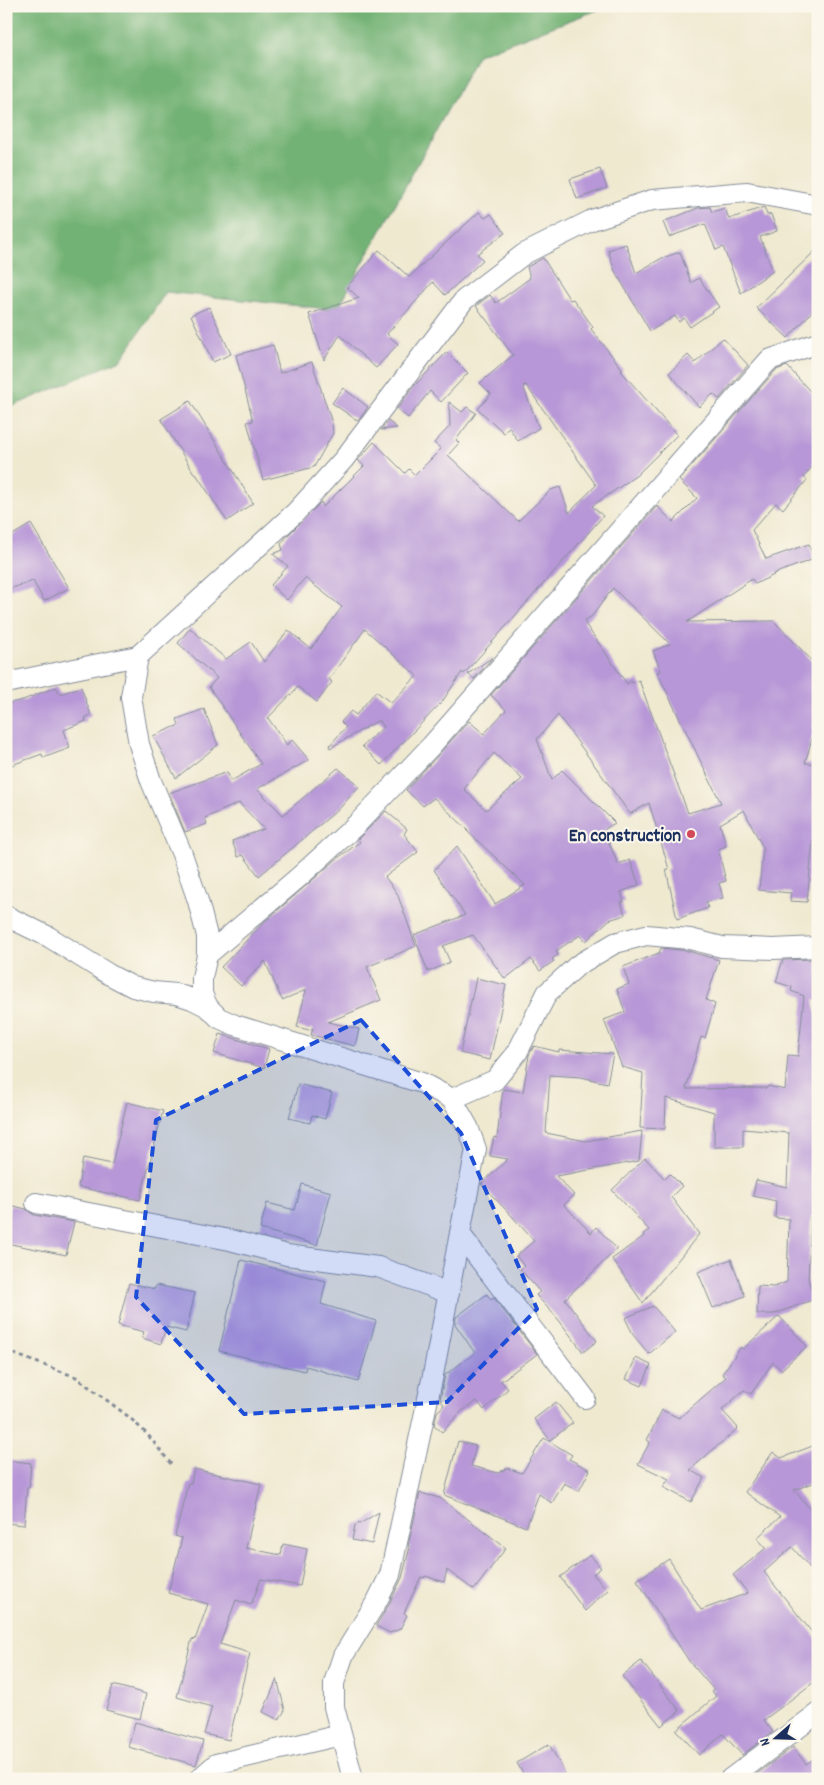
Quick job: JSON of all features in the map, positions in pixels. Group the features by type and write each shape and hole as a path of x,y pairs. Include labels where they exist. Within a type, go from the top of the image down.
{"street":[{"path":"6,683 138,656 296,512 344,459 464,300 524,254 592,220 652,200 747,192 818,204"},
{"path":"207,954 300,877 356,825 431,746 769,360 818,343"},
{"path":"138,656 131,697 139,744 151,781 179,846 198,902 207,936 207,954 202,978 202,994 208,1007"},
{"path":"6,916 49,937 133,987 154,992 176,994 192,999 208,1007 219,1018 235,1025 422,1084 452,1099 468,1127 476,1149 432,1385 390,1576 343,1656 334,1683 334,1707 353,1779"},
{"path":"452,1099 495,1080 517,1053 547,993 578,965 615,942 646,936 690,939 722,947 773,949 818,947"},
{"path":"36,1203 230,1240 287,1255 378,1267 449,1293"},
{"path":"460,1234 585,1398"},
{"path":"730,1779 818,1713"},
{"path":"199,1779 216,1764 341,1735"}],"path":[{"path":"6,1351 76,1377 129,1417 148,1435 172,1464"}],"highlighted area":[{"path":"361,1020 461,1133 537,1309 447,1402 244,1414 136,1297 156,1120"}],"green space":[{"path":"6,6 608,6 478,55 337,310 166,292 121,360 6,409"}],"building":[{"path":"600,169 607,188 577,199 570,179"},
{"path":"710,207 712,212 725,208 729,219 764,207 767,215 771,214 777,231 760,237 773,271 741,293 723,247 716,250 705,224 669,237 663,222 698,208"},
{"path":"479,212 485,218 491,214 505,233 477,254 483,260 445,295 433,282 387,334 398,344 376,368 340,335 324,360 309,314 359,298 347,287 379,250 409,277"},
{"path":"626,244 636,273 662,258 680,252 691,283 699,278 719,307 690,327 684,318 679,322 675,316 650,331 615,271 608,250"},
{"path":"818,248 818,305 788,338 756,308"},
{"path":"543,258 570,300 573,299 593,327 591,329 623,370 621,371 677,435 637,475 592,506 603,516 464,674 462,672 442,702 381,765 362,746 384,727 379,720 330,748 329,746 346,727 341,722 351,711 356,715 376,691 391,703 417,676 365,629 329,679 332,682 317,702 298,687 268,718 287,745 292,740 309,760 257,789 283,815 338,768 359,786 341,807 259,876 243,855 238,857 232,841 264,829 239,803 205,818 207,824 185,832 169,793 227,772 231,781 261,764 209,687 217,678 178,643 190,628 226,659 251,642 264,662 288,630 311,649 342,607 305,578 287,600 271,585 288,566 273,554 283,550 281,544 288,535 321,502 323,507 364,466 358,460 374,442 405,473 409,469 415,475 441,449 434,443 450,426 449,402 462,412 467,407 476,413 456,440 459,443 448,455 518,521 551,490 560,487 569,513 596,485 526,385 523,386 539,428 518,441 509,427 504,433 478,409 491,394 480,383 513,355 476,306 490,295 496,303 530,278 527,267"},
{"path":"209,307 231,354 213,362 191,315"},
{"path":"723,338 748,365 719,399 713,394 699,407 669,373 688,355 695,363"},
{"path":"273,345 280,373 312,362 332,423 333,433 314,467 263,480 247,422 253,421 236,355"},
{"path":"447,352 468,373 441,402 430,391 408,418 397,409 414,386"},
{"path":"787,366 818,400 818,459 804,477 807,480 783,509 776,503 752,530 766,559 809,544 814,559 773,574 755,584 752,579 687,622 774,621 818,667 818,713 805,763 818,764 818,841 813,840 807,902 790,901 791,893 759,890 763,848 744,810 720,824 726,846 718,849 726,881 719,883 723,898 706,902 708,908 677,919 666,869 669,869 649,803 630,814 558,715 537,739 552,780 562,770 615,823 604,831 618,864 630,860 639,885 621,892 624,902 621,902 625,915 609,920 586,941 580,935 556,951 558,955 552,959 554,961 540,971 531,959 505,979 473,935 443,946 450,962 428,972 414,935 465,915 434,870 457,846 495,904 525,885 434,798 423,806 406,790 469,721 484,734 506,710 491,695 657,506 673,522 697,498 679,480 776,370","holes":["613,588 670,644 653,651 661,671 657,672 721,803 688,813 639,680 632,683 631,681 627,684 586,625 584,621 592,616","494,753 522,779 486,810 464,789"]},
{"path":"343,388 368,407 358,421 332,403"},
{"path":"190,401 253,503 227,521 195,475 161,419"},
{"path":"388,421 397,428 381,430"},
{"path":"31,524 69,588 44,601 33,581 6,590 6,539"},
{"path":"493,657 474,679 468,674"},
{"path":"56,687 60,694 81,687 91,715 85,718 86,721 64,730 70,748 43,758 42,754 6,767 6,704 23,700"},
{"path":"204,709 218,745 176,778 153,736 179,725 177,719"},
{"path":"386,811 407,829 404,834 418,852 385,877 397,893 416,946 367,967 381,1000 328,1022 359,1029 355,1046 311,1035 313,1028 309,1030 297,1027 306,990 282,1000 265,961 241,986 221,967 263,923 339,857 360,842 358,839"},
{"path":"661,948 688,951 719,960 706,1000 715,1004 705,1038 701,1037 686,1089 767,1088 768,1086 785,1090 788,1055 798,1056 804,996 791,991 792,987 776,982 783,960 812,959 818,961 818,1000 814,999 818,1026 818,1217 811,1216 808,1280 815,1299 774,1314 757,1314 758,1286 774,1287 787,1282 789,1219 775,1218 776,1201 753,1196 756,1180 787,1187 789,1133 743,1129 743,1147 714,1147 714,1112 666,1098 665,1129 640,1128 643,1073 622,1067 604,1020 625,1012 617,989 629,984 623,967 659,953"},
{"path":"476,978 506,985 490,1060 460,1053"},
{"path":"220,1034 269,1049 264,1068 214,1053"},
{"path":"534,1046 559,1052 559,1050 613,1054 607,1083 581,1077 550,1075 546,1133 586,1141 642,1131 639,1161 556,1176 574,1195 564,1205 591,1233 596,1227 617,1249 565,1299 597,1341 583,1352 558,1319 536,1295 540,1292 520,1269 524,1266 516,1256 534,1241 481,1184 508,1159 490,1156 494,1137 497,1138 503,1089 523,1092 529,1055"},
{"path":"298,1084 332,1093 325,1119 312,1115 310,1123 289,1118"},
{"path":"127,1102 163,1111 140,1200 78,1187 83,1158 112,1164"},
{"path":"645,1158 665,1179 670,1174 682,1186 671,1197 699,1234 643,1303 612,1259 644,1236 643,1234 649,1230 612,1190"},
{"path":"302,1184 331,1192 317,1245 260,1229 267,1203 295,1210"},
{"path":"10,1205 26,1209 34,1215 74,1222 66,1255 6,1243 6,1220"},
{"path":"731,1259 745,1296 713,1308 698,1272"},
{"path":"241,1260 326,1281 321,1304 376,1321 358,1382 306,1366 305,1371 219,1351"},
{"path":"129,1283 155,1289 156,1285 195,1293 186,1332 166,1327 161,1344 142,1338 144,1332 118,1325"},
{"path":"487,1294 491,1300 494,1298 537,1354 501,1381 508,1389 484,1410 477,1401 462,1411 442,1432 434,1425 437,1412 444,1405 440,1399 445,1375 475,1353 455,1324 456,1317"},
{"path":"653,1306 675,1332 649,1354 634,1336 625,1318"},
{"path":"779,1316 807,1346 781,1370 773,1362 751,1394 744,1390 722,1410 738,1428 690,1470 704,1478 691,1502 663,1487 669,1479 638,1464 650,1442 647,1440 662,1410 679,1418 726,1377 722,1374 741,1347 743,1349"},
{"path":"636,1358 651,1365 642,1386 626,1379"},
{"path":"556,1402 573,1423 550,1440 534,1419"},
{"path":"544,1438 572,1455 569,1459 590,1470 579,1491 564,1483 552,1503 539,1494 526,1527 444,1495 458,1441 476,1446 471,1466 498,1473 507,1468 522,1473"},
{"path":"818,1444 818,1481 794,1490 818,1518 818,1577 792,1547 764,1572 818,1640 818,1679 764,1720 773,1732 742,1755 723,1734 699,1755 676,1730 716,1696 712,1691 714,1690 689,1661 637,1580 669,1559 701,1610 748,1593 733,1575 766,1548 757,1538 780,1517 745,1492 773,1452 781,1458"},
{"path":"6,1460 31,1463 24,1525 6,1523"},
{"path":"194,1469 261,1484 246,1548 281,1555 283,1544 307,1549 300,1586 261,1579 251,1605 236,1600 220,1644 250,1653 229,1740 204,1734 212,1707 177,1697 192,1639 195,1640 208,1604 168,1593 182,1538 175,1536 188,1483 191,1483"},
{"path":"420,1493 440,1498 506,1548 474,1590 447,1570 444,1582 425,1576 424,1578 421,1577 404,1613 407,1615 400,1629 390,1633 376,1626 402,1578"},
{"path":"379,1512 372,1544 352,1540 355,1525"},
{"path":"590,1555 601,1568 593,1574 608,1590 585,1611 560,1577"},
{"path":"641,1661 680,1711 661,1726 622,1676"},
{"path":"277,1679 285,1710 279,1720 263,1712"},
{"path":"113,1685 146,1694 140,1719 106,1710"},
{"path":"135,1722 203,1741 196,1765 128,1747"},
{"path":"549,1744 568,1779 526,1779 517,1763"},
{"path":"793,1747 806,1764 818,1756 818,1779 750,1779"}],"place":[{"name":"En construction","path":"691,834"}]}
